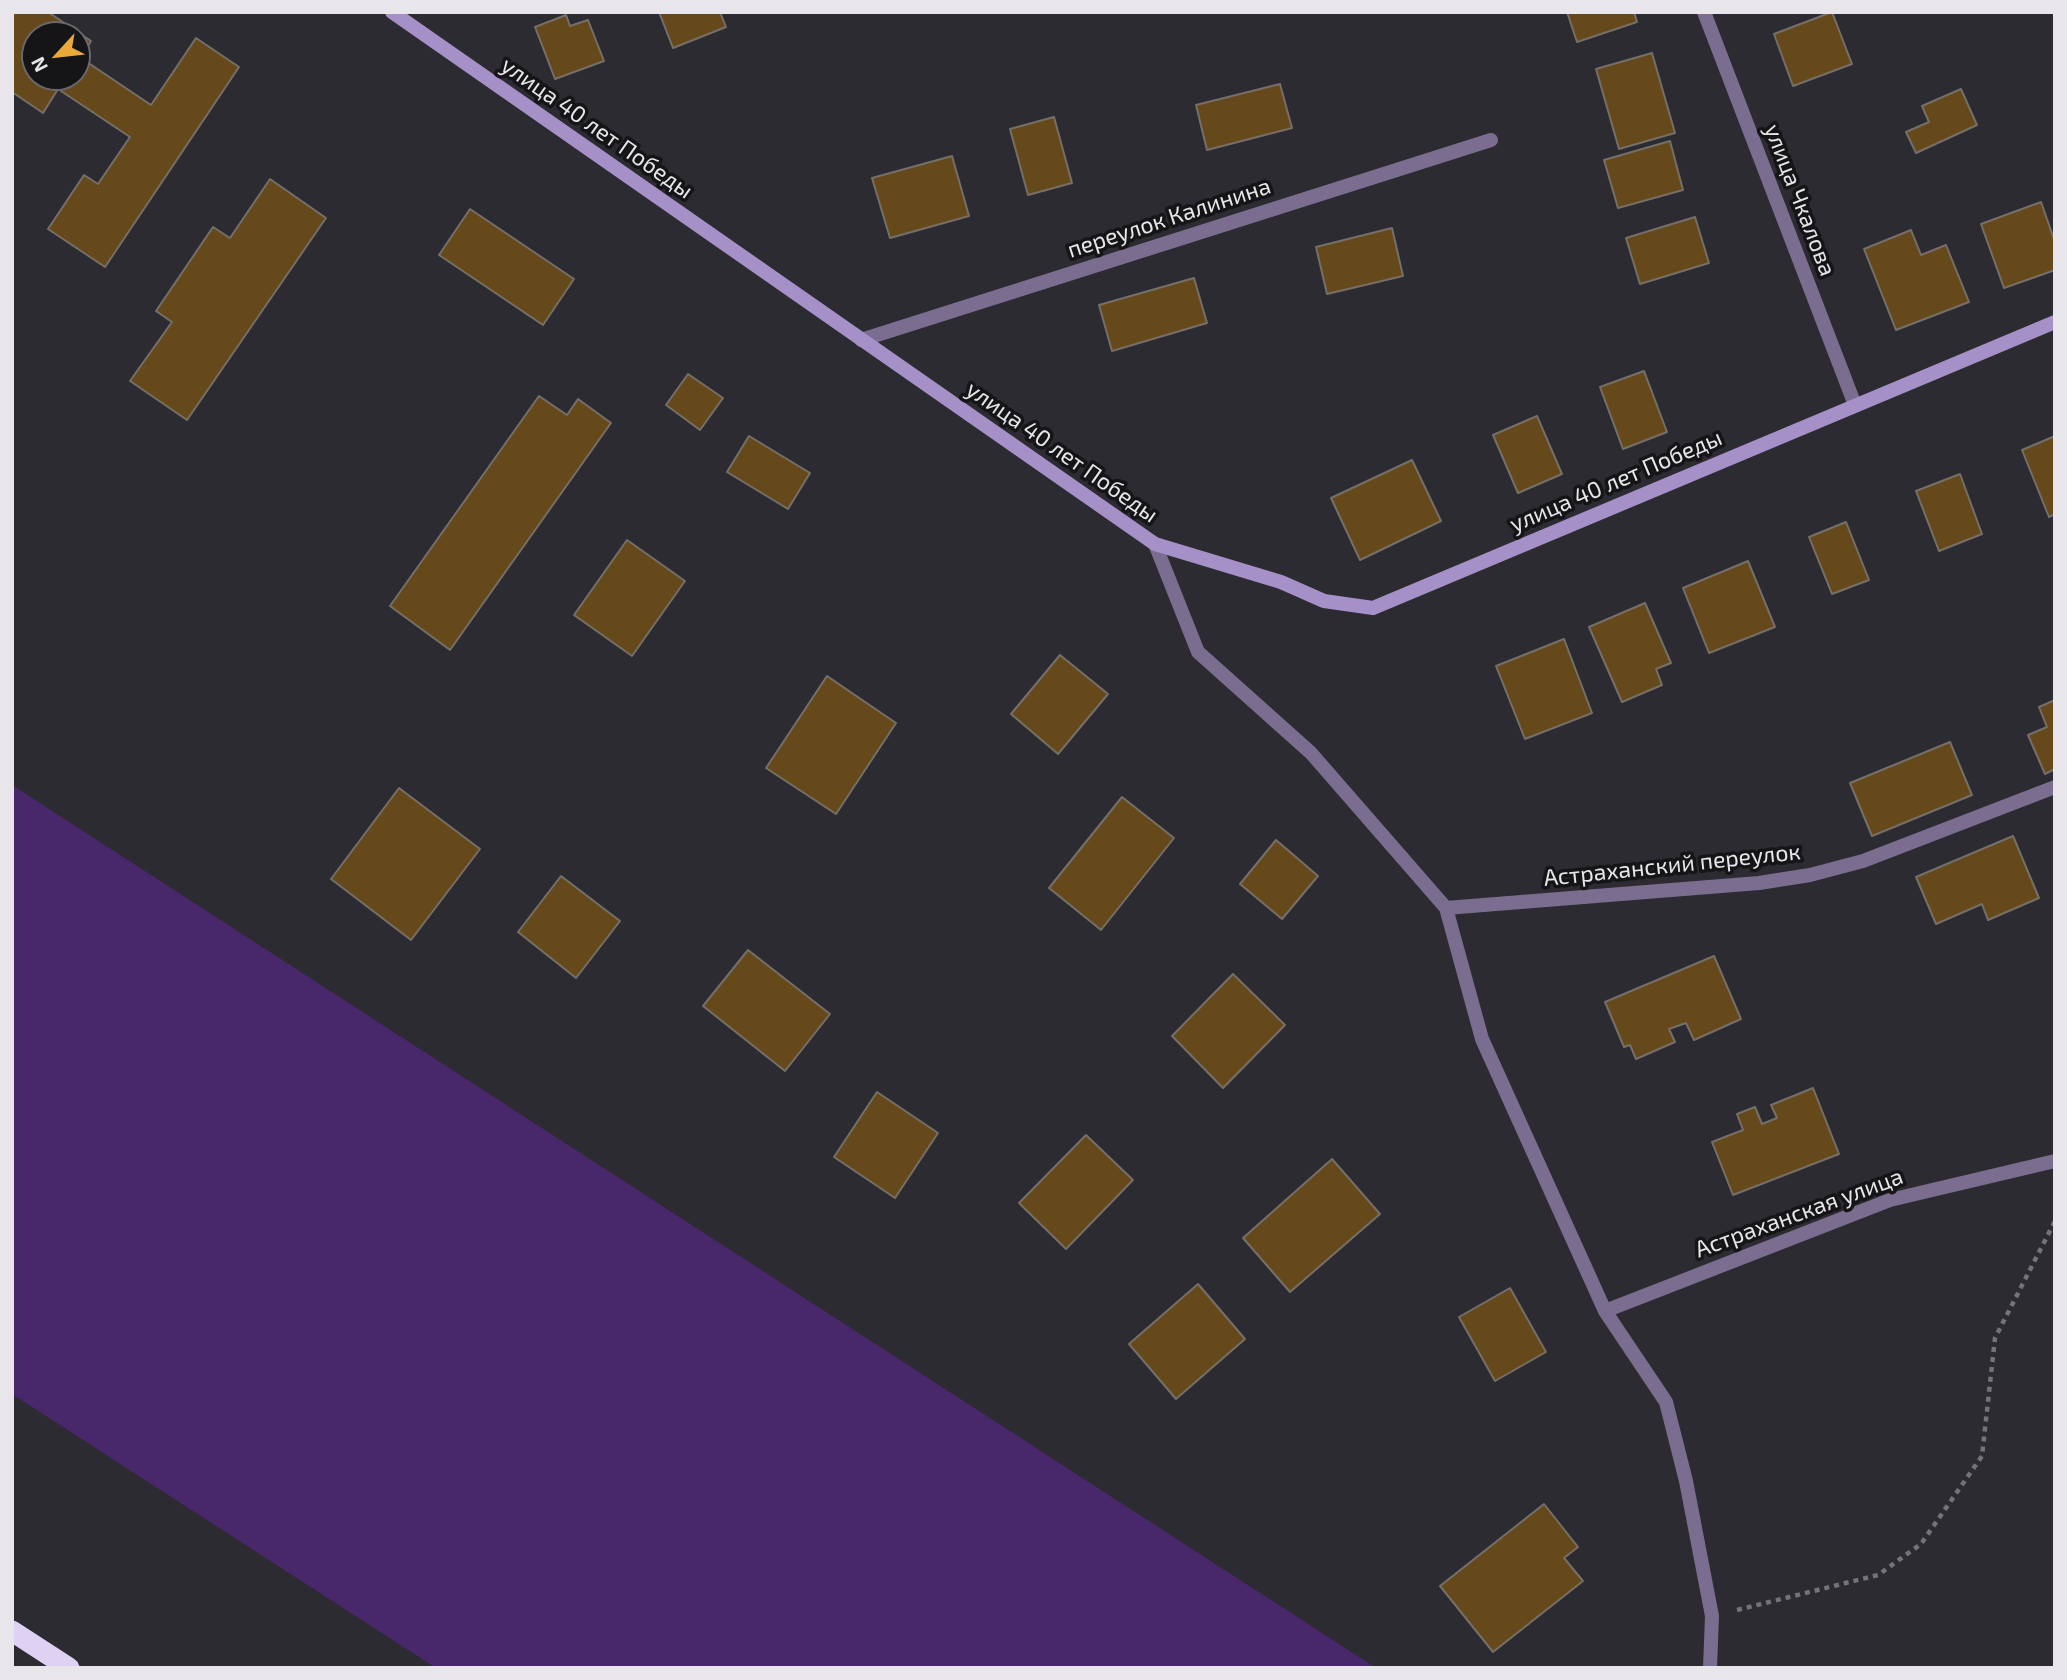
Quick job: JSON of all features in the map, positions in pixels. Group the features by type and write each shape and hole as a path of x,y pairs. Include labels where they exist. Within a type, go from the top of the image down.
{"highway":[{"path":"12,1631 69,1668"}],"main road":[{"name":"улица 40 лет Победы","path":"391,12 1155,544 1282,582 1324,601 1373,608 2055,322"}],"street":[{"name":"улица Чкалова","path":"1704,12 1855,405"},
{"name":"переулок Калинина","path":"861,340 1491,140"},
{"path":"1155,544 1198,652 1311,753 1446,908 1482,1039 1605,1311 1666,1402 1686,1481 1712,1616 1710,1668"},
{"name":"Астраханский переулок","path":"1446,908 1759,883 1810,875 1863,861 2055,787"},
{"name":"Астраханская улица","path":"1605,1311 1890,1200 2055,1161"}],"path":[{"path":"1712,1616 1878,1575 1921,1544 1982,1456 1995,1338 2055,1222"}],"shaded area":[{"path":"12,785 1376,1668 436,1668 12,1394"}],"building":[{"path":"12,12 48,12 61,21 21,21 21,91 57,91 43,113 12,92"},
{"path":"659,12 720,12 726,27 673,48"},
{"path":"1567,12 1634,12 1637,22 1577,42"},
{"path":"1832,12 1852,64 1793,86 1774,34"},
{"path":"566,15 570,26 588,20 604,61 555,79 535,27"},
{"path":"196,38 239,67 105,267 48,229 84,175 98,184 130,137 61,91 91,91 91,65 151,105"},
{"path":"1652,53 1675,133 1619,149 1596,69"},
{"path":"1280,84 1292,128 1207,150 1196,105"},
{"path":"1961,89 1977,125 1916,153 1906,132 1929,122 1922,106"},
{"path":"1054,117 1072,183 1028,195 1010,129"},
{"path":"1670,141 1683,190 1618,208 1604,160"},
{"path":"952,156 969,216 890,238 872,178"},
{"path":"270,179 326,218 187,420 130,381 172,322 156,311 213,227 230,238"},
{"path":"2041,202 2055,242 2055,270 2004,288 1981,224"},
{"path":"470,209 574,279 543,325 439,255"},
{"path":"1695,217 1709,263 1640,284 1626,238"},
{"path":"1392,228 1403,276 1327,294 1316,247"},
{"path":"1911,230 1921,255 1946,245 1969,302 1896,330 1864,249"},
{"path":"1194,278 1207,323 1112,351 1099,305"},
{"path":"1644,371 1667,432 1623,449 1600,387"},
{"path":"688,374 723,398 700,430 666,405"},
{"path":"539,396 567,415 578,399 611,423 450,650 390,606"},
{"path":"1537,416 1562,474 1518,493 1493,435"},
{"path":"749,436 810,473 788,509 727,472"},
{"path":"2055,436 2055,514 2049,517 2022,450"},
{"path":"1412,460 1441,521 1360,560 1331,498"},
{"path":"1960,474 1982,534 1939,551 1916,491"},
{"path":"1846,522 1869,580 1832,594 1809,537"},
{"path":"627,540 685,581 632,656 574,615"},
{"path":"1748,561 1775,627 1709,653 1683,588"},
{"path":"1645,603 1671,663 1656,669 1662,685 1622,702 1589,627"},
{"path":"1564,639 1592,713 1525,739 1496,666"},
{"path":"1060,655 1108,694 1058,754 1011,714"},
{"path":"827,676 896,723 836,814 766,768"},
{"path":"2055,700 2055,769 2045,774 2028,735 2047,727 2039,707"},
{"path":"1950,742 1972,795 1872,836 1850,783"},
{"path":"399,788 480,849 411,940 331,879"},
{"path":"1122,797 1174,838 1101,930 1049,888"},
{"path":"2013,836 2039,898 1988,920 1982,904 1936,924 1916,877"},
{"path":"1276,840 1318,876 1282,919 1240,884"},
{"path":"561,876 620,921 576,978 518,932"},
{"path":"748,950 830,1014 785,1071 703,1006"},
{"path":"1714,956 1741,1019 1694,1040 1686,1023 1669,1029 1675,1042 1636,1059 1630,1045 1624,1047 1605,1002"},
{"path":"1233,974 1285,1025 1223,1088 1172,1036"},
{"path":"1813,1088 1839,1154 1733,1195 1712,1142 1743,1130 1737,1114 1755,1107 1762,1124 1777,1118 1771,1105"},
{"path":"877,1092 938,1133 895,1198 834,1157"},
{"path":"1086,1135 1133,1180 1066,1249 1019,1203"},
{"path":"1332,1159 1380,1214 1290,1292 1243,1238"},
{"path":"1198,1284 1245,1339 1176,1399 1129,1344"},
{"path":"1510,1288 1546,1352 1495,1381 1459,1317"},
{"path":"1544,1504 1578,1547 1564,1558 1583,1581 1493,1652 1440,1586"}]}
